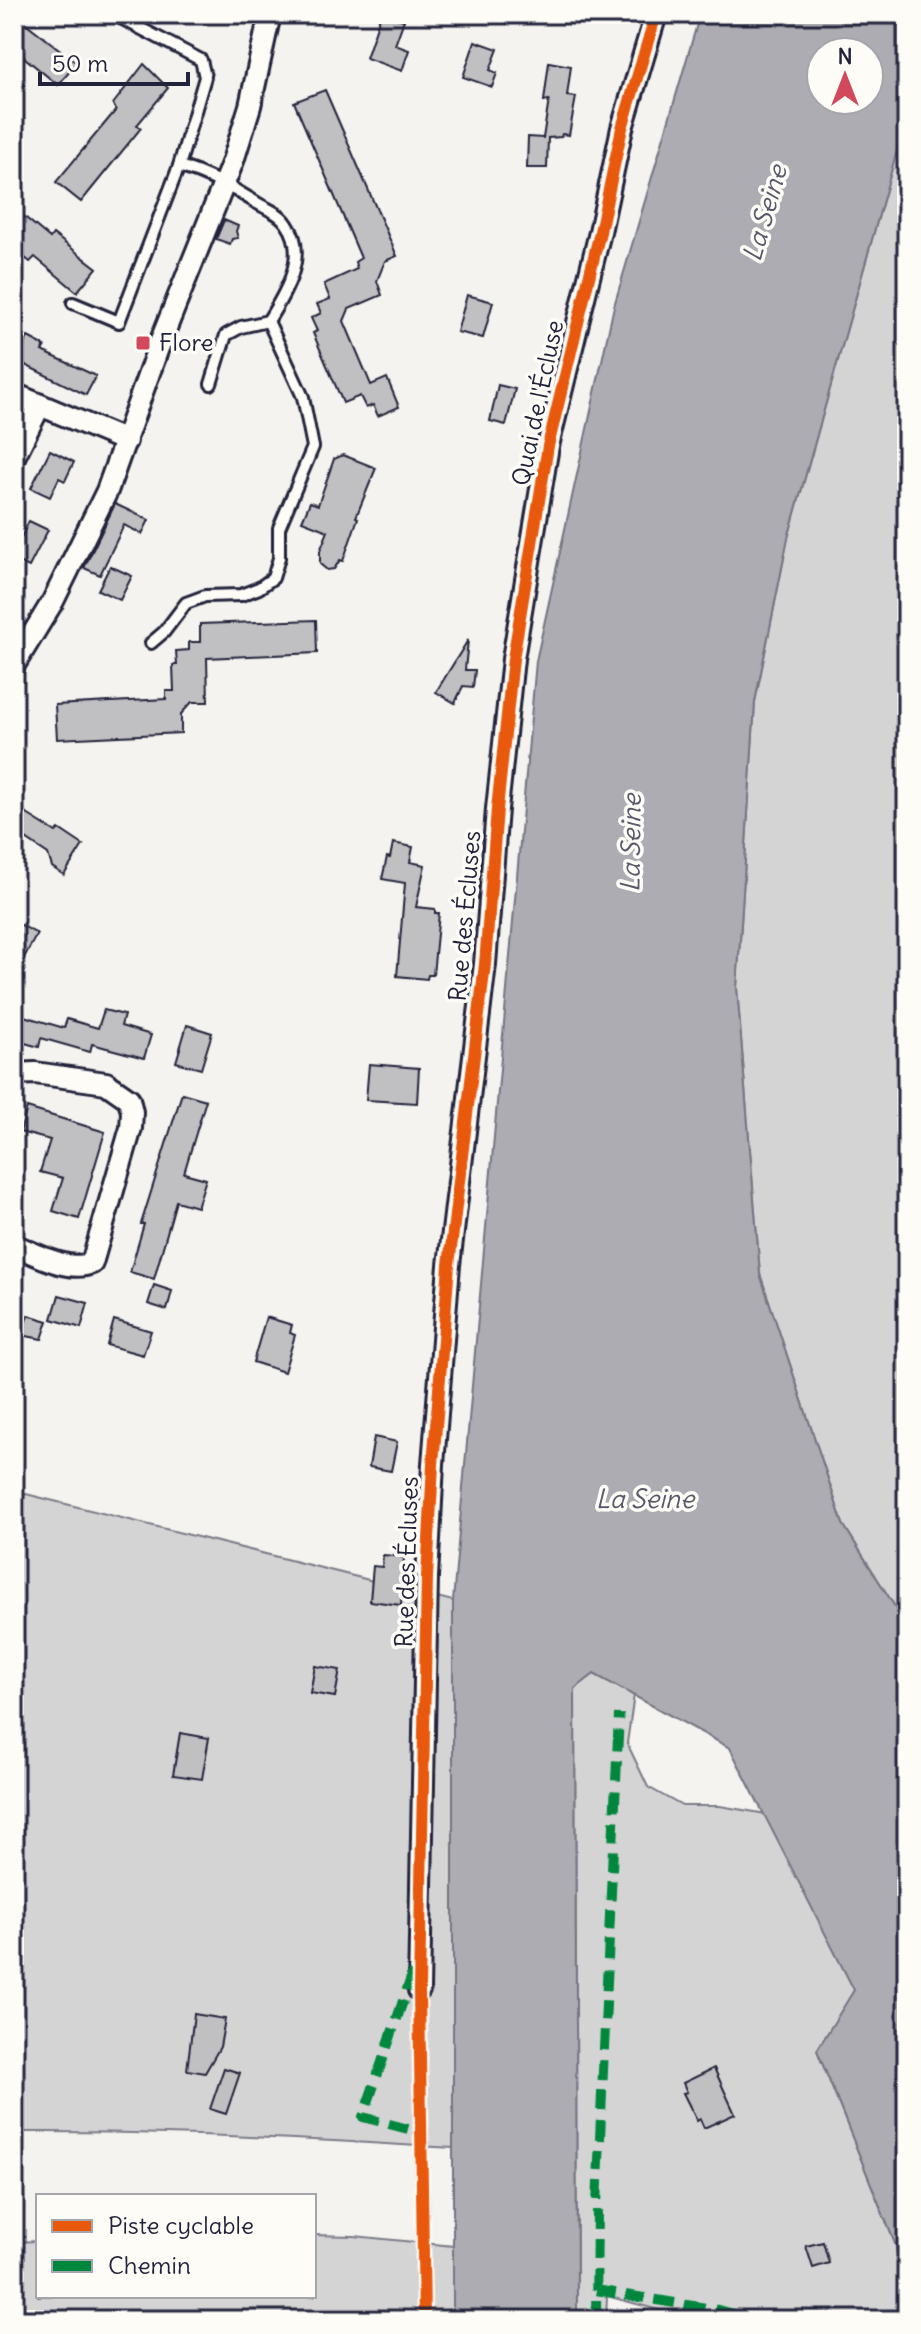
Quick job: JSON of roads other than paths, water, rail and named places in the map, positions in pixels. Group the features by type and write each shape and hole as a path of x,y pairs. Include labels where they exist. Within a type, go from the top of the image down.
{"street":[{"path":"14,665 84,543 126,441 250,106 270,14"},
{"name":"Quai de l'Écluse","path":"497,809 513,659 548,446 622,128 656,14"},
{"path":"14,394 126,441"},
{"path":"14,457 40,405"},
{"name":"Rue des Écluses","path":"419,1990 426,1593 433,1464 449,1265 485,964 497,809"},
{"path":"14,1074 35,1073 106,1083 129,1099 132,1112 131,1128 92,1263 80,1267 14,1245"}],"lane":[{"path":"73,303 119,322 179,166 205,77 201,60 113,14"},
{"path":"179,166 224,182 278,214 288,224 294,239 296,258 285,295 268,321 241,327 226,335 211,384"},
{"path":"151,643 164,632 186,603 205,596 241,595 273,578 279,558 279,528 313,447 303,397 268,321"},
{"name":"Rue des Écluses","path":"419,1990 424,2320"}],"water":[{"name":"La Seine","path":"700,14 907,14 907,115 788,538 755,702 737,988 760,1274 843,1524 907,1626 907,2320 896,2246 817,2050 854,1990 730,1748 594,1674 575,1689 577,2320 453,2320 453,1601 536,661 614,306"}],"place":[{"name":"Flore","path":"143,343"}]}
